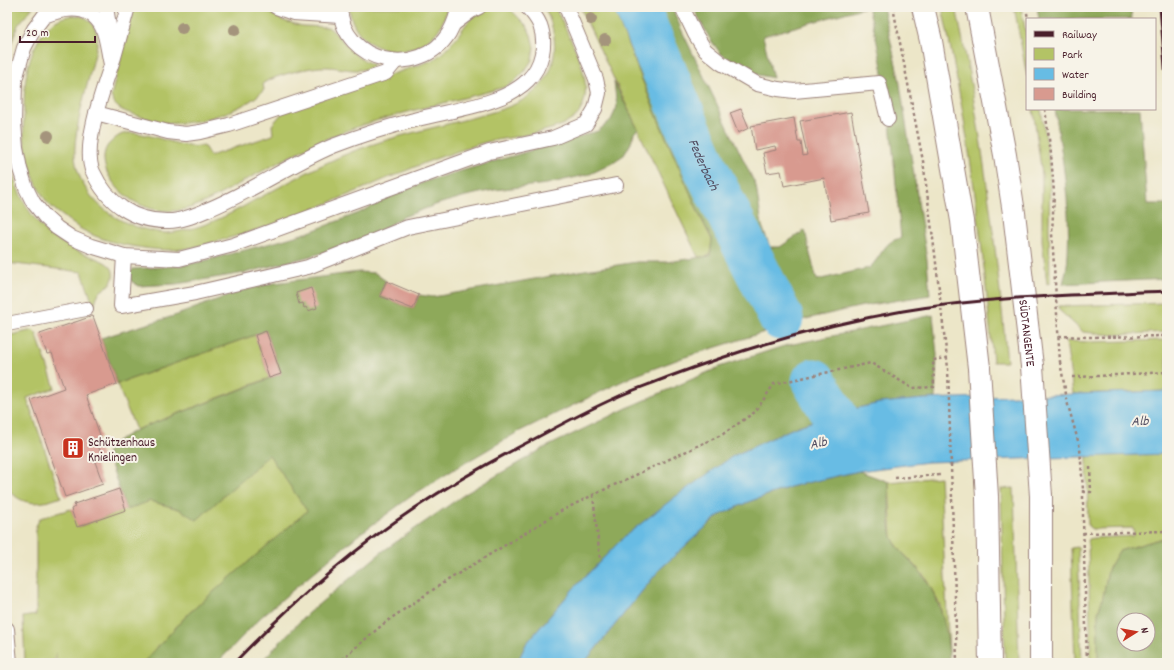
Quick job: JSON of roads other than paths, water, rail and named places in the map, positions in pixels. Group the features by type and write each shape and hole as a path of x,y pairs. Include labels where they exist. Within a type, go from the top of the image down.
{"highway":[{"path":"923,7 931,41 962,221 979,368 987,497 990,663"},
{"name":"SÜDTANGENTE","path":"977,7 1005,155 1014,213 1032,366 1041,496 1041,663"}],"lane":[{"path":"106,7 111,31 111,64"},
{"path":"121,7 122,29"},
{"path":"128,7 96,113 90,140 92,170 106,193 114,203 124,210 150,220 171,221 190,216 224,203 307,158 332,147 415,120 499,98 518,89 530,79 535,71 541,59 543,48 543,38 540,25 527,7"},
{"path":"276,7 293,13 341,12 348,32 356,43 369,53 382,59 396,61 412,60 436,48 443,42 455,23 479,7"},
{"path":"455,23 458,7"},
{"path":"111,64 103,28 94,15 87,11 66,9 48,11 34,28 24,48 15,80 13,102 14,129 20,169 26,188 33,202 45,217 57,228 72,238 91,246 124,256 179,259 233,245 489,152 553,138 586,124 595,109 599,93 596,79 566,7"},
{"path":"682,7 695,34 705,50 721,63 757,84 778,89 794,90 879,84 888,119"},
{"path":"96,113 168,132 186,134 200,132 229,125 386,73 396,61"},
{"path":"124,256 121,306 196,292 308,267 408,227 616,185"},
{"path":"7,324 86,309"},
{"path":"7,629 10,663"}],"water":[{"name":"Alb","path":"1167,391 1167,454 928,462 859,471 793,486 748,502 718,516 660,569 584,663 517,663 526,644 574,588 625,536 675,497 733,456 796,427 840,412 880,403 924,399"}],"waterway":[{"name":"Federbach","path":"637,7 705,167 781,318"},
{"name":"Federbach","path":"814,381 847,436"}],"railway":[{"path":"1160,7 1167,90"},
{"path":"234,663 276,621 343,561 415,508 505,454 585,412 628,392 697,366 784,338 843,323 903,311 1002,299 1167,291"}],"place":[{"name":"Schützenhaus Knielingen","path":"73,448"}]}
